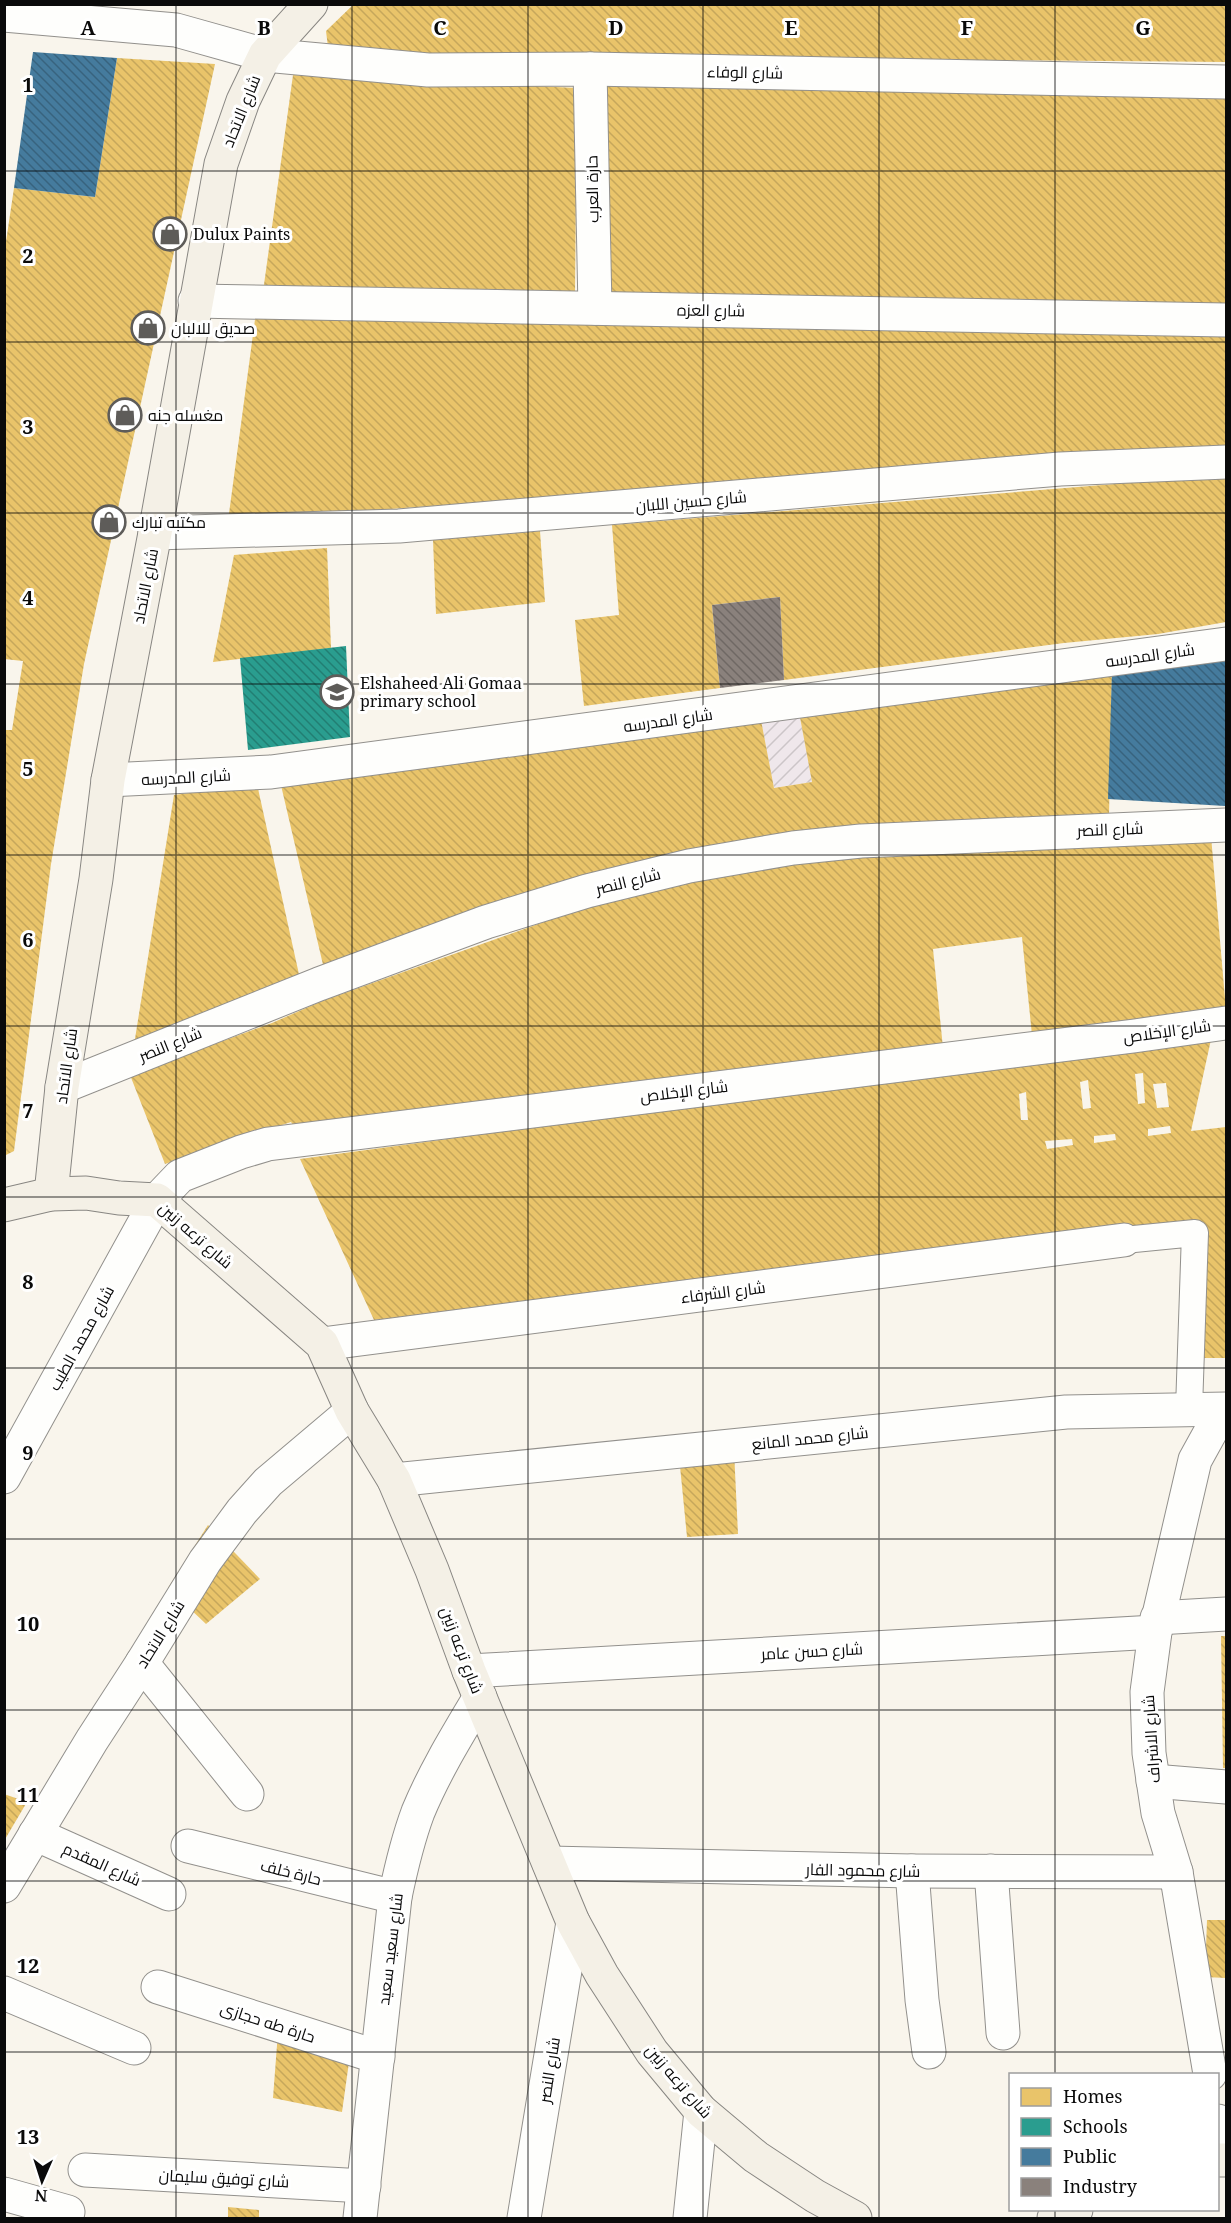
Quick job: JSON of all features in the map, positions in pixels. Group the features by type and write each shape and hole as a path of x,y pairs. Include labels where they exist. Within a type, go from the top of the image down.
{"street":[{"name":"شارع الاتحاد","path":"51,1194 62,1088 96,879 108,780 221,164 243,101 265,56 311,4"},
{"name":"شارع الوفاء","path":"4,15 55,12 178,17 265,56 428,70 590,69 1227,82"},
{"name":"حارة العرب","path":"590,69 595,308"},
{"name":"شارع العزه","path":"195,301 1227,320"},
{"name":"شارع حسين اللبان","path":"155,533 399,526 1060,469 1227,462"},
{"name":"شارع المدرسه","path":"108,780 281,771 1227,644"},
{"name":"شارع النصر","path":"62,1088 319,984 486,922 586,891 689,866 793,848 861,841 1227,825"},
{"name":"شارع الإخلاص","path":"157,1200 180,1176 268,1144 1227,1023"},
{"name":"شارع ترعه زنين","path":"4,1205 51,1194 86,1193 157,1200 322,1344 352,1411 393,1480 432,1570 474,1684 573,1922 602,1975 652,2052 701,2111 756,2157 815,2196 855,2218"},
{"name":"شارع محمد الطيب","path":"4,1477 157,1200"},
{"name":"شارع الشرفاء","path":"322,1344 1124,1240"},
{"name":"شارع محمد المانع","path":"393,1480 1066,1412 1189,1409 1227,1411"},
{"name":"شارع الاتحاد","path":"4,1886 92,1740 205,1561 242,1511 268,1482 352,1411"},
{"name":"شارع الاشراف","path":"1210,2073 1176,1872 1158,1813 1149,1753 1147,1692 1156,1625 1195,1460 1216,1440 1227,1411"},
{"name":"شارع حسن عامر","path":"474,1684 1156,1625 1227,1614"},
{"path":"142,1663 247,1794"},
{"name":"شارع سعيد سعيد","path":"360,2218 395,1897 405,1852 418,1813 474,1684"},
{"path":"1153,1781 1227,1788"},
{"name":"شارع المقدم","path":"35,1834 169,1894"},
{"name":"حارة خلف","path":"188,1846 395,1897"},
{"name":"شارع محمود الفار","path":"549,1863 912,1871 1176,1872"},
{"path":"912,1871 922,2000 929,2052"},
{"path":"991,1871 1003,2033"},
{"name":"شارع النصر","path":"524,2218 573,1922"},
{"name":"حارة طه حجازى","path":"158,1987 378,2057"},
{"path":"4,1993 134,2048"},
{"path":"690,2218 701,2111"},
{"path":"1219,2129 1223,2160"},
{"name":"شارع توفيق سليمان","path":"85,2170 364,2186"},
{"path":"4,2194 68,2212"},
{"path":"1054,2218 1073,2211"}],"lane":[{"path":"1124,1240 1195,1233 1189,1409"}],"shaded area":[{"path":"799,712 812,782 774,788 760,716"}],"building: Homes":[{"path":"354,4 1226,4 1226,62 329,55 326,31"},
{"path":"117,58 215,64 84,664 51,864 14,1151 4,1156 4,730 12,730 23,661 4,659 4,255 14,188 95,197"},
{"path":"293,75 577,88 575,292 262,299"},
{"path":"606,83 1226,92 1226,307 607,295"},
{"path":"256,312 1226,332 1226,454 728,484 228,521"},
{"path":"1226,475 1226,622 1158,634 1064,643 784,680 780,597 712,605 720,688 584,706 575,620 619,615 612,525"},
{"path":"540,531 545,602 436,614 433,540"},
{"path":"327,548 331,648 213,662 234,555"},
{"path":"1112,672 1109,815 792,836 324,969 280,781 760,715 774,788 812,782 799,712"},
{"path":"257,784 300,979 134,1045 174,795"},
{"path":"1211,836 1226,1010 1032,1035 1022,937 933,949 943,1048 297,1131 291,1122 165,1164 130,1075 272,1023 322,1001 586,907 779,861"},
{"path":"1212,1035 1191,1131 1226,1127 1226,1358 1202,1358 1204,1222 374,1320 300,1159","holes":["1143,1073 1145,1103 1138,1104 1135,1074","1088,1080 1091,1108 1083,1109 1080,1082","1166,1083 1169,1107 1157,1108 1153,1084","1026,1092 1028,1120 1021,1120 1019,1094","1170,1126 1171,1133 1148,1136 1148,1129","1115,1134 1116,1140 1094,1143 1094,1136","1072,1139 1073,1145 1047,1149 1045,1141"]},
{"path":"734,1451 738,1534 687,1537 679,1456"},
{"path":"208,1525 260,1579 206,1624 168,1588"},
{"path":"1221,1636 1226,1636 1226,1768 1223,1768"},
{"path":"4,1794 27,1802 4,1841"},
{"path":"1207,1920 1226,1920 1226,1978 1205,1977"},
{"path":"278,2032 349,2062 342,2112 273,2098"},
{"path":"228,2207 259,2210 259,2218 228,2218"}],"building: Schools":[{"path":"346,646 350,737 248,750 240,658"}],"building: Public":[{"path":"33,52 117,58 95,197 14,188"},
{"path":"1226,656 1225,806 1108,799 1112,672"}],"building: Industry":[{"path":"780,597 784,680 720,688 712,605"}],"place":[{"name":"Dulux Paints","path":"170,234"},
{"name":"صديق للالبان","path":"148,328"},
{"name":"مغسله جنه","path":"125,415"},
{"name":"مكتبه تبارك","path":"109,522"},
{"name":"Elshaheed Ali Gomaa primary school","path":"337,692"}]}
